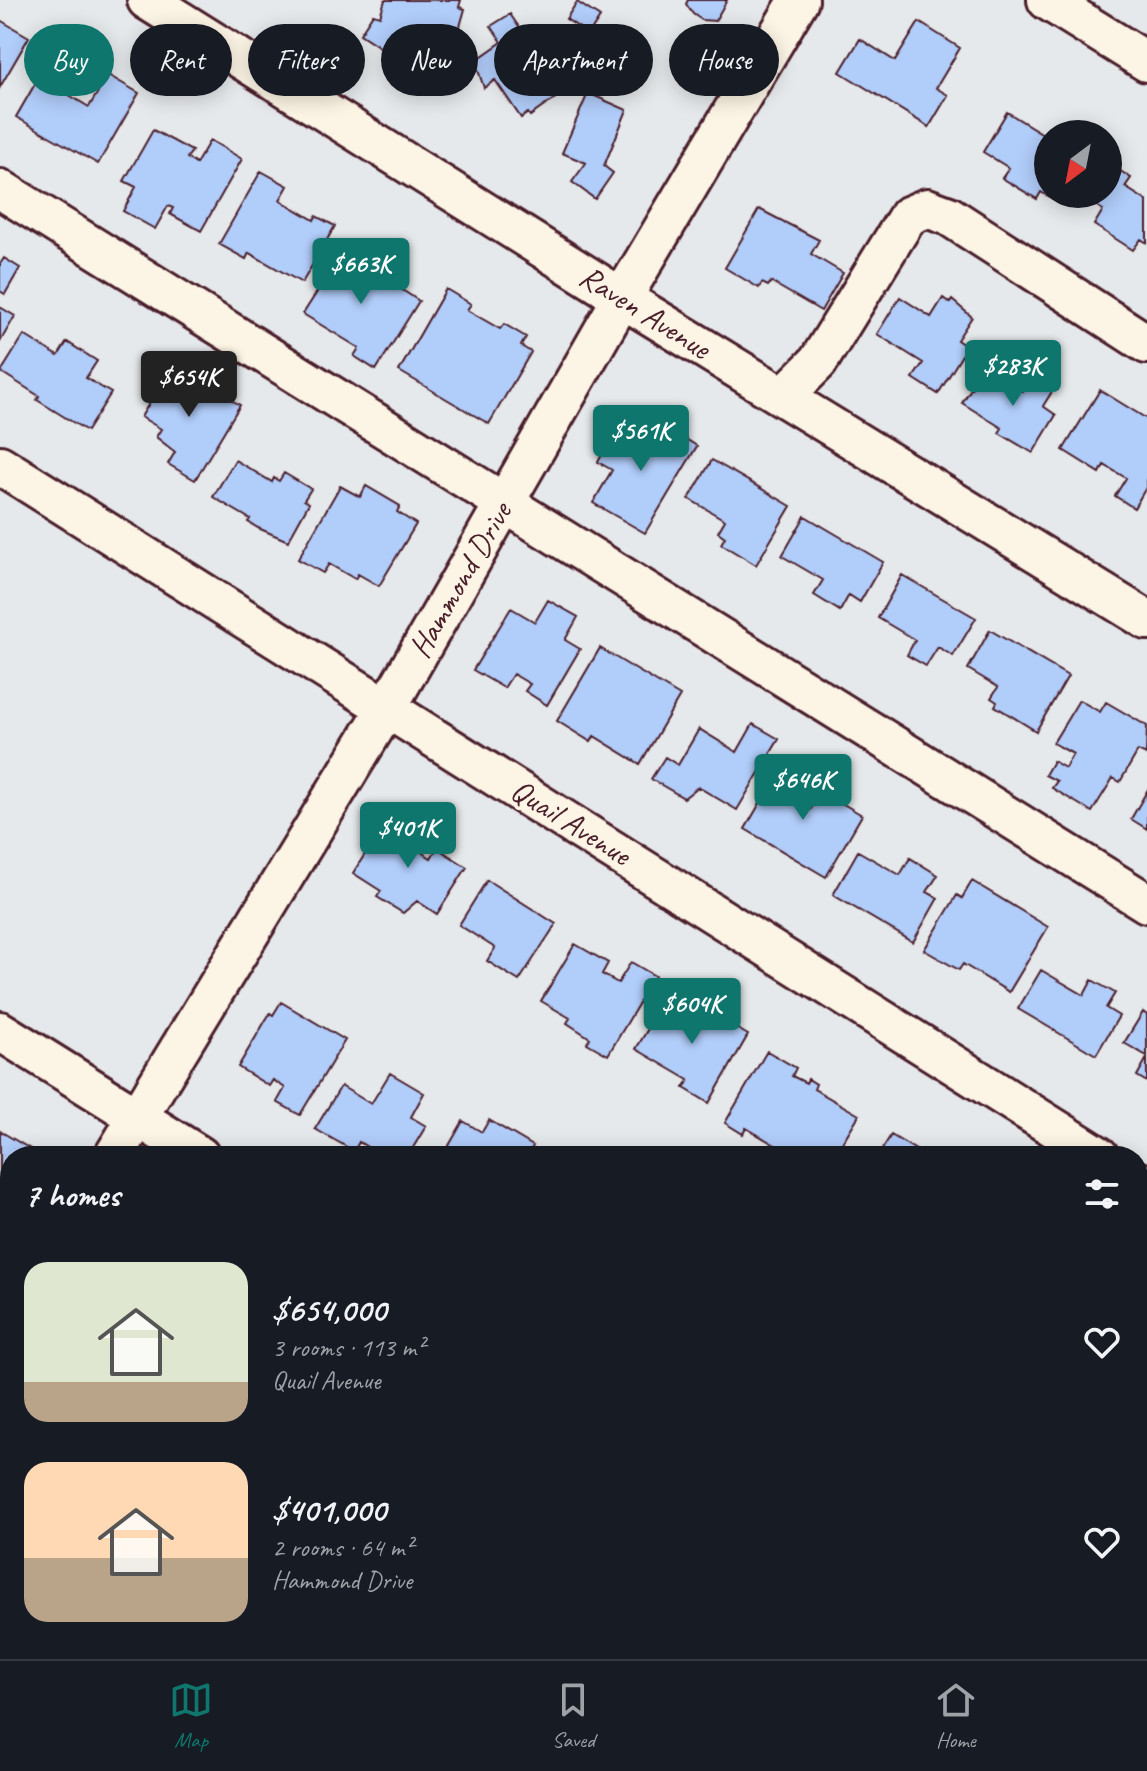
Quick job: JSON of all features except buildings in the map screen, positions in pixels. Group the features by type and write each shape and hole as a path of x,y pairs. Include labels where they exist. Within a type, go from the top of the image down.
{"street":[{"name":"Raven Avenue","path":"147,0 622,298 1147,620"},
{"name":"Hammond Drive","path":"120,1146 388,706 622,298 799,0"},
{"path":"1047,0 1147,62"},
{"path":"0,189 1147,903"},
{"path":"783,397 818,362 908,216 927,208 949,216 1147,344"},
{"name":"Quail Avenue","path":"0,465 388,706 1083,1146"},
{"path":"0,1031 184,1146"}]}
